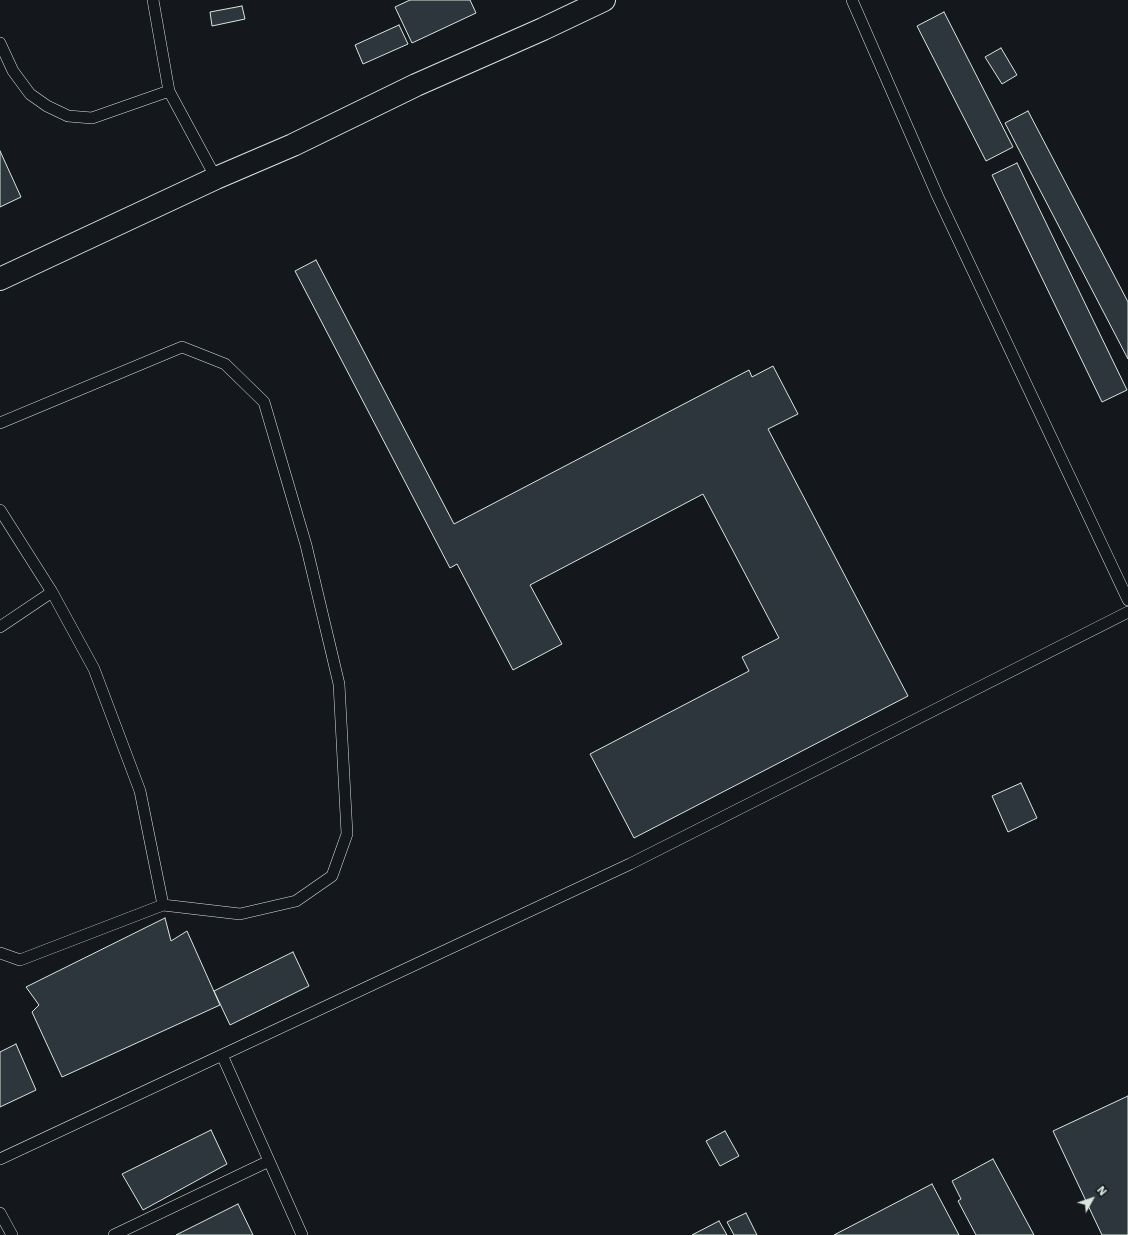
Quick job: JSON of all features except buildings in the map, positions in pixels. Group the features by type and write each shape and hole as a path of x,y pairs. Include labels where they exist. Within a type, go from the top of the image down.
{"street":[{"path":"0,280 216,178 293,145 416,85 543,29 604,0"}],"lane":[{"path":"154,0 169,91 216,178"},
{"path":"852,0 938,197 1128,600"},
{"path":"0,43 13,70 30,94 47,106 68,116 92,118 169,91"},
{"path":"0,423 182,347 226,364 264,402 306,545 339,684 347,834 332,876 296,901 240,914 163,905 20,960 0,953"},
{"path":"0,510 52,592 94,669 140,791 163,905"},
{"path":"0,627 52,592"},
{"path":"0,1159 630,864 1128,612"},
{"path":"222,1055 302,1235"},
{"path":"114,1235 270,1161"},
{"path":"0,1214 12,1235"}]}
